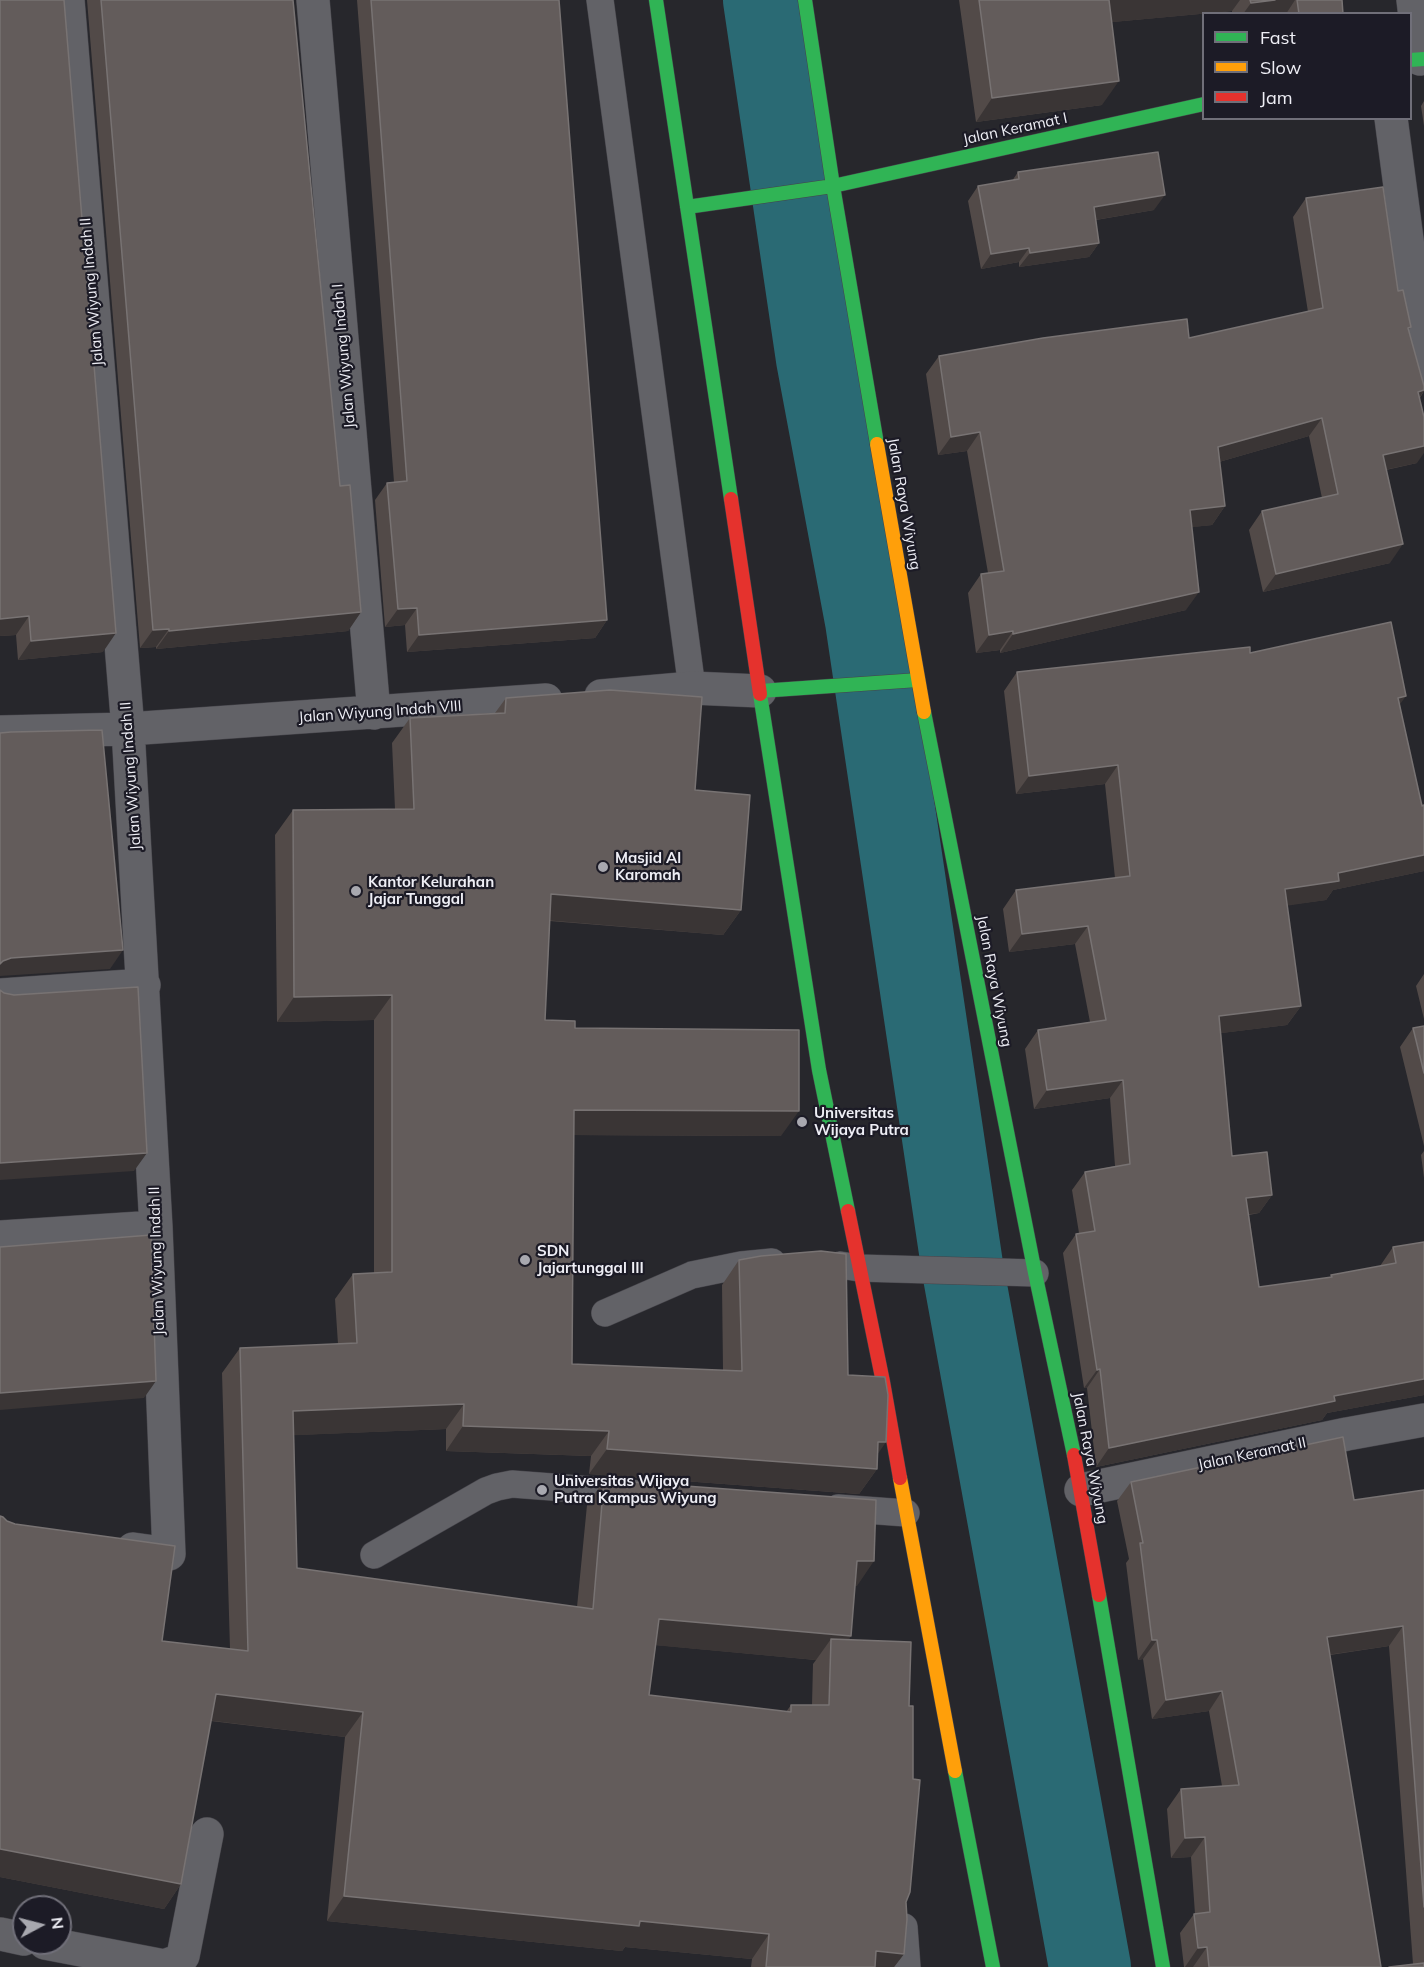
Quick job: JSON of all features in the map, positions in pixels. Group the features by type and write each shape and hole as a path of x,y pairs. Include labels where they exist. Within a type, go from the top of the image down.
{"main road":[{"path":"656,0 687,207 766,691 819,1070 883,1382 993,1967"},
{"name":"Jalan Raya Wiyung","path":"804,0 833,186 918,680 1035,1273 1081,1490 1163,1967"},
{"name":"Jalan Keramat I","path":"687,207 833,186 1202,104"},
{"path":"766,691 918,680"}],"street":[{"name":"Jalan Wiyung Indah II","path":"68,0 128,729 144,985 169,1554 102,1545"},
{"name":"Jalan Wiyung Indah I","path":"313,0 374,713"},
{"path":"1413,0 1418,59"},
{"path":"1391,120 1424,368"},
{"name":"Jalan Wiyung Indah VIII","path":"0,732 128,729 374,713 692,688 766,691"},
{"path":"0,995 144,985"},
{"path":"0,1237 156,1227"},
{"name":"Jalan Keramat II","path":"1081,1490 1424,1420"},
{"path":"72,1948 164,1966 178,1961 183,1956 207,1834"}],"lane":[{"path":"600,0 692,688"},
{"path":"605,1313 692,1275 741,1265 804,1261 859,1268 1035,1273"},
{"path":"374,1555 486,1491 497,1487 512,1484 655,1495"},
{"path":"810,1506 906,1513"},
{"path":"904,1927 907,1967"}],"building":[{"path":"0,0 64,0 116,633 31,641 29,616 0,619"},
{"path":"101,0 293,0 340,486 350,485 361,612 169,631 169,629 153,630"},
{"path":"371,0 559,0 607,620 419,635 417,608 398,609 387,483 407,481"},
{"path":"979,0 1109,0 1119,81 992,98"},
{"path":"1250,0 1275,0 1251,3"},
{"path":"1297,0 1342,0 1343,12 1299,12"},
{"path":"1158,152 1165,195 1094,207 1099,243 1030,253 1029,248 991,254 978,186 1019,179 1018,172"},
{"path":"1383,187 1398,291 1403,290 1411,327 1408,328 1424,386 1424,390 1418,392 1424,417 1424,446 1383,455 1403,544 1276,574 1262,511 1338,494 1322,418 1218,447 1225,506 1190,510 1199,592 1013,634 1013,631 989,635 981,574 1004,571 980,432 951,437 939,356 1043,338 1187,319 1189,338 1323,308 1306,198"},
{"path":"1391,622 1406,696 1398,698 1422,806 1424,805 1424,855 1338,873 1339,881 1285,889 1301,1006 1219,1016 1232,1156 1267,1152 1272,1195 1246,1198 1259,1287 1332,1277 1331,1275 1396,1263 1393,1247 1424,1242 1424,1379 1334,1396 1335,1401 1109,1448 1100,1369 1097,1370 1076,1234 1095,1231 1085,1172 1130,1164 1123,1080 1047,1090 1038,1030 1106,1020 1088,926 1022,934 1016,890 1130,876 1118,765 1029,776 1017,672 1250,647 1250,653"},
{"path":"610,690 702,697 695,790 750,795 741,910 551,894 545,1020 575,1021 575,1028 799,1030 799,1111 574,1110 572,1364 742,1371 739,1260 821,1251 846,1254 848,1375 885,1377 888,1395 886,1442 878,1442 877,1469 607,1449 609,1431 463,1426 464,1404 293,1411 297,1568 593,1609 604,1480 876,1500 874,1561 857,1561 851,1636 659,1619 649,1695 791,1712 791,1705 829,1705 831,1639 911,1642 909,1706 913,1706 913,1779 920,1780 910,1892 906,1902 904,1954 876,1951 875,1967 766,1967 769,1934 640,1921 639,1926 344,1896 363,1712 216,1694 181,1884 0,1849 0,1516 15,1524 175,1546 162,1641 248,1651 240,1348 357,1343 353,1274 392,1272 392,995 294,997 293,810 414,809 410,718 505,713 506,698"},
{"path":"102,730 123,950 11,958 0,964 0,733"},
{"path":"138,987 147,1153 0,1163 0,990 14,995"},
{"path":"1424,1026 1424,1073 1413,1028"},
{"path":"151,1235 156,1381 0,1393 0,1247"},
{"path":"1343,1437 1354,1500 1424,1490 1424,1907 1403,1626 1327,1637 1381,1967 1209,1967 1207,1947 1198,1948 1194,1914 1210,1912 1205,1837 1185,1838 1181,1789 1239,1785 1222,1691 1166,1700 1157,1640 1152,1640 1140,1543 1143,1543 1131,1482"},
{"path":"1424,1963 1424,1967 1389,1967"}],"waterway":[{"path":"764,0 817,359 866,621 962,1265 1090,1967"}],"traffic: fast":[{"path":"656,0 731,499"},
{"path":"805,0 833,186 877,444"},
{"path":"1412,60 1424,59"},
{"path":"687,207 833,186 1202,104"},
{"path":"760,691 918,680"},
{"path":"760,694 819,1070 848,1211"},
{"path":"924,712 1035,1273 1074,1455"},
{"path":"1099,1595 1163,1967"},
{"path":"955,1771 993,1967"}],"traffic: slow":[{"path":"877,444 924,712"},
{"path":"900,1478 955,1771"}],"traffic: jam":[{"path":"731,499 760,694"},
{"path":"848,1211 900,1478"},
{"path":"1074,1455 1099,1595"}],"place":[{"name":"Masjid Al Karomah","path":"603,867"},
{"name":"Kantor Kelurahan Jajar Tunggal","path":"356,891"},
{"name":"Universitas Wijaya Putra","path":"802,1122"},
{"name":"SDN Jajartunggal III","path":"525,1260"},
{"name":"Universitas Wijaya Putra Kampus Wiyung","path":"542,1490"}]}
